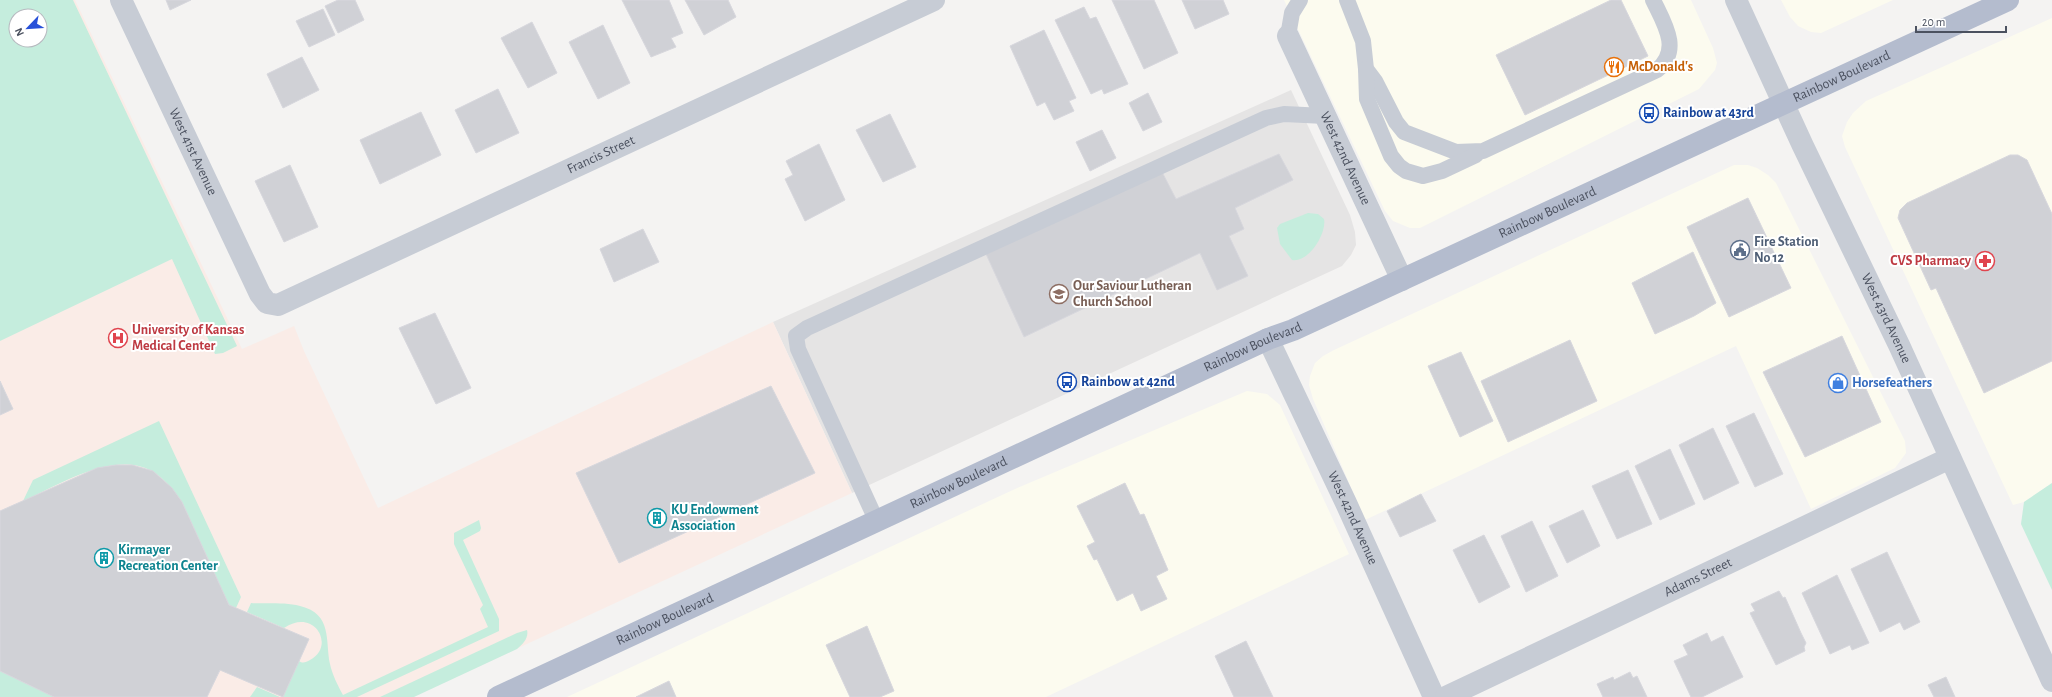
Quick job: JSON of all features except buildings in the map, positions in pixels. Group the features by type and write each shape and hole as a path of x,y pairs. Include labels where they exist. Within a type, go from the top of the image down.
{"main road":[{"name":"Rainbow Boulevard","path":"498,697 878,522 1268,339 1293,330 2008,0"}],"street":[{"name":"West 41st Avenue","path":"121,0 260,294 267,303"},
{"name":"Francis Street","path":"267,303 278,305 934,0"},
{"name":"West 43rd Avenue","path":"1736,0 1783,103 1899,345 2052,681"},
{"name":"West 42nd Avenue","path":"1288,36 1402,280"},
{"name":"West 42nd Avenue","path":"1268,339 1434,697"},
{"name":"Adams Street","path":"1446,697 1950,458"}],"lane":[{"path":"1288,36 1292,13 1300,0"},
{"path":"1347,0 1363,41 1368,99 1391,156 1399,166 1422,176 1431,174 1483,151 1657,70 1662,66 1670,52 1670,43 1668,31 1653,0"},
{"path":"1366,69 1375,80 1396,122 1404,132 1456,152 1483,151"},
{"path":"878,522 798,349 796,336 807,328 1266,118 1284,114 1325,116"}],"shaded area":[{"name":"University of Kansas Medical Center","path":"0,0 75,0 242,349 294,326 304,351 378,508 773,322 852,493 413,697 0,697"},
{"path":"1284,0 1691,0 1713,48 1717,63 1715,70 1699,89 1420,228 1410,228 1393,221 1385,211"},
{"path":"1781,0 1893,0 1821,33 1811,32 1798,26 1790,17"},
{"path":"2052,18 2052,483 2024,502 2013,505 1845,147 1842,136 1847,122 1853,113 1866,101"},
{"name":"Our Saviour Lutheran Church School","path":"1291,90 1350,215 1355,232 1356,245 1351,255 1342,266 852,493 773,322"},
{"path":"1734,165 1748,165 1757,168 1768,175 1776,183 1905,441 1906,453 1895,468 1811,509 1736,346 1365,520 1313,399 1309,385 1310,376 1315,363 1323,356 1334,350"},
{"path":"1247,391 1267,394 1280,405 1349,554 1046,697 567,697 1015,489"}],"green space":[{"path":"0,0 73,0 237,346 223,353 215,354 172,259 0,341"},
{"path":"1308,213 1318,214 1324,219 1323,232 1316,246 1305,257 1298,260 1292,260 1280,244 1277,228 1280,224"},
{"path":"159,421 241,597 236,608 229,605 182,502 165,481 152,471 137,466 120,465 104,467 69,479 23,501 33,480"},
{"path":"2052,483 2052,590 2021,524 2024,502"},
{"path":"479,520 481,528 480,531 463,540 499,619 499,631 357,697 283,697 299,661 306,662 318,654 321,647 321,639 318,631 313,625 305,622 295,623 284,628 247,612 251,603 300,606 311,610 318,615 326,629 332,672 343,695 488,627 480,609 483,605 454,544 454,533"},
{"path":"527,630 526,638 517,649 414,697 380,697 517,633"},
{"path":"0,671 54,697 0,697"},
{"path":"257,687 280,697 250,697"}],"place":[{"name":"McDonald's","path":"1614,67"},
{"name":"Rainbow at 43rd","path":"1649,113"},
{"name":"Fire Station No 12","path":"1740,250"},
{"name":"CVS Pharmacy","path":"1985,261"},
{"name":"Our Saviour Lutheran Church School","path":"1059,294"},
{"name":"University of Kansas Medical Center","path":"118,338"},
{"name":"Rainbow at 42nd","path":"1067,382"},
{"name":"Horsefeathers","path":"1838,383"},
{"name":"KU Endowment Association","path":"657,518"},
{"name":"Kirmayer Recreation Center","path":"104,558"}]}
